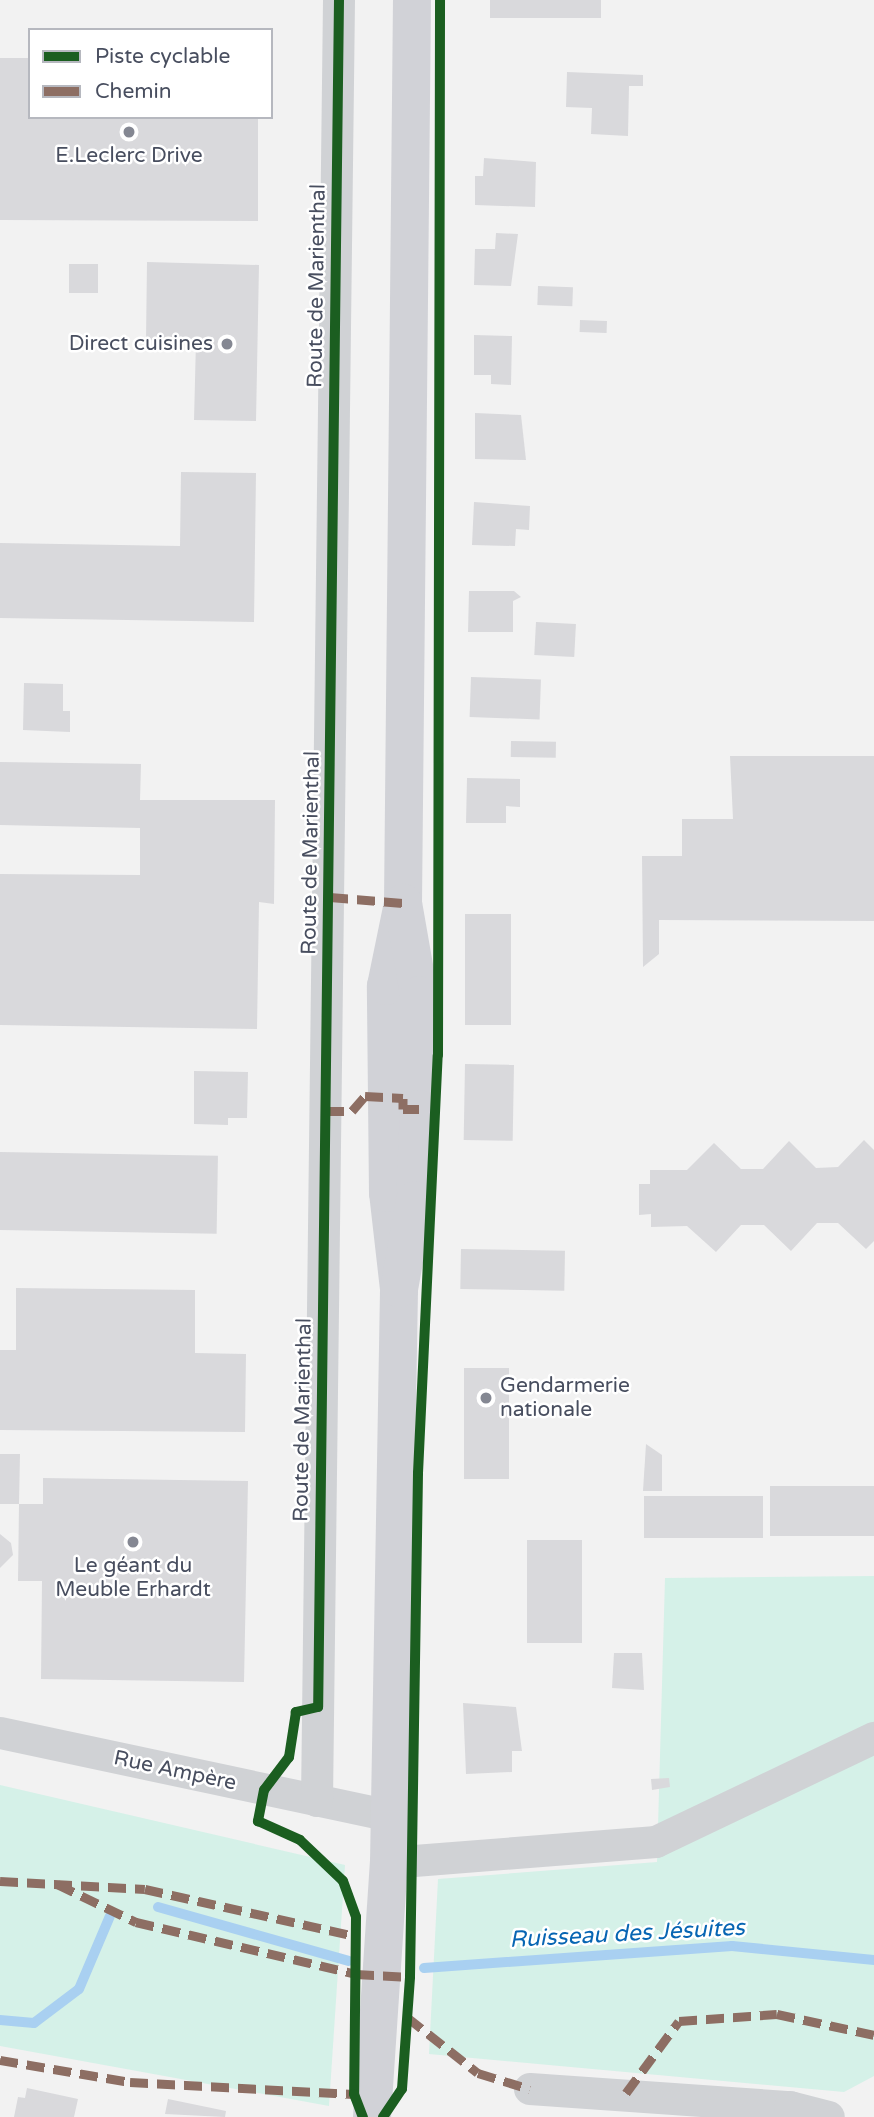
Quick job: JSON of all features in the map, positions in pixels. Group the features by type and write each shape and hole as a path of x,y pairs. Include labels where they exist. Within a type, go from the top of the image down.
{"street":[{"name":"Route de Marienthal","path":"317,1801 338,0"},
{"path":"372,2117 390,1863 399,1289 415,1200 419,1109 419,995 403,903 412,0"},
{"name":"Rue Ampère","path":"0,1733 391,1816"},
{"path":"390,1863 656,1842 874,1738"},
{"path":"530,2089 790,2107 829,2117"}],"green space":[{"path":"874,1576 874,2076 844,2092 429,2054 438,1879 657,1862 665,1578"},
{"path":"0,1785 345,1865 329,2106 0,2046"}],"building":[{"path":"490,0 601,0 601,18 490,18"},
{"name":"E.Leclerc Drive","path":"0,58 28,58 28,119 258,119 258,221 0,220"},
{"path":"567,72 643,75 643,86 629,86 628,136 591,134 592,108 566,107"},
{"path":"484,158 536,162 535,207 475,205 475,176 483,176"},
{"path":"496,233 518,234 511,286 474,285 475,249 495,249"},
{"path":"147,262 259,265 256,421 194,420 196,341 146,340"},
{"path":"69,264 98,264 98,293 69,293"},
{"path":"538,286 573,287 572,306 537,305"},
{"path":"580,320 607,321 607,333 580,332"},
{"path":"474,335 512,336 511,385 491,384 491,375 474,375"},
{"path":"475,413 521,415 526,460 475,459"},
{"path":"181,472 256,473 254,622 0,618 0,543 180,546"},
{"path":"474,502 530,506 529,530 516,529 515,546 472,545"},
{"path":"469,591 514,591 521,597 513,601 513,632 468,632"},
{"path":"536,622 576,624 574,657 534,655"},
{"path":"471,677 541,679 540,719 470,717"},
{"path":"24,683 63,684 63,711 70,711 70,732 23,730"},
{"path":"511,741 556,742 556,758 511,757"},
{"path":"730,756 874,756 874,921 659,920 659,954 643,967 642,856 682,856 682,819 733,819"},
{"path":"0,762 141,764 140,800 275,800 274,904 259,902 257,1029 0,1025 0,874 140,875 140,828 0,825"},
{"path":"467,778 520,779 520,807 506,806 506,823 466,823"},
{"path":"465,914 511,914 511,1025 465,1025"},
{"path":"465,1064 514,1065 513,1141 464,1140"},
{"path":"194,1071 248,1072 247,1118 228,1118 228,1125 194,1124"},
{"path":"864,1140 874,1150 874,1241 866,1249 838,1223 817,1223 791,1251 764,1225 741,1225 716,1252 687,1226 651,1227 651,1214 639,1215 639,1184 650,1184 650,1170 687,1170 714,1143 741,1169 763,1169 789,1141 816,1168 838,1167"},
{"path":"0,1152 218,1156 217,1234 0,1230"},
{"path":"461,1249 565,1251 564,1291 460,1289"},
{"path":"16,1288 195,1290 195,1353 246,1354 245,1432 0,1430 0,1350 16,1350"},
{"name":"Gendarmerie nationale","path":"464,1368 509,1368 509,1479 464,1479"},
{"path":"646,1444 662,1455 662,1491 643,1491"},
{"path":"0,1454 20,1454 19,1504 0,1504"},
{"name":"Le géant du Meuble Erhardt","path":"43,1478 248,1481 244,1682 41,1679 42,1581 18,1581 19,1504 43,1504"},
{"path":"770,1486 874,1486 874,1536 770,1536"},
{"path":"644,1496 763,1496 763,1538 644,1538"},
{"path":"0,1534 11,1543 13,1555 0,1568"},
{"path":"527,1540 582,1540 582,1643 527,1643"},
{"path":"614,1653 642,1653 644,1690 612,1688"},
{"path":"463,1703 516,1707 522,1751 512,1751 512,1772 466,1774"},
{"path":"669,1778 670,1787 652,1790 651,1779"},
{"path":"27,2088 78,2099 74,2117 14,2117 18,2097 25,2098"},
{"path":"168,2099 226,2111 225,2117 165,2114"}],"waterway":[{"name":"Ruisseau des Jésuites","path":"158,1907 349,1961"},
{"name":"Ruisseau des Jésuites","path":"0,2020 34,2023 79,1989 110,1916"},
{"name":"Ruisseau des Jésuites","path":"424,1968 732,1946 874,1960"}],"marked path":[{"path":"330,897 403,903"},
{"path":"326,1111 352,1111 365,1096 403,1098 403,1109 419,1109"},
{"path":"0,1881 145,1889 356,1936"},
{"path":"57,1884 136,1922 356,1974 410,1977"},
{"path":"626,2093 679,2021 777,2014 874,2035"},
{"path":"407,2017 478,2073 530,2089"},
{"path":"0,2060 130,2082 354,2094"}],"cycle path":[{"path":"339,0 318,1707 296,1712 289,1757 264,1790 258,1821 300,1840 343,1881 356,1917 354,2094 363,2117"},
{"path":"383,2117 402,2089 410,1977 418,1473 438,1055 440,0"}],"place":[{"name":"E.Leclerc Drive","path":"129,132"},
{"name":"Direct cuisines","path":"227,344"},
{"name":"Gendarmerie nationale","path":"486,1398"},
{"name":"Le géant du Meuble Erhardt","path":"133,1542"}]}
